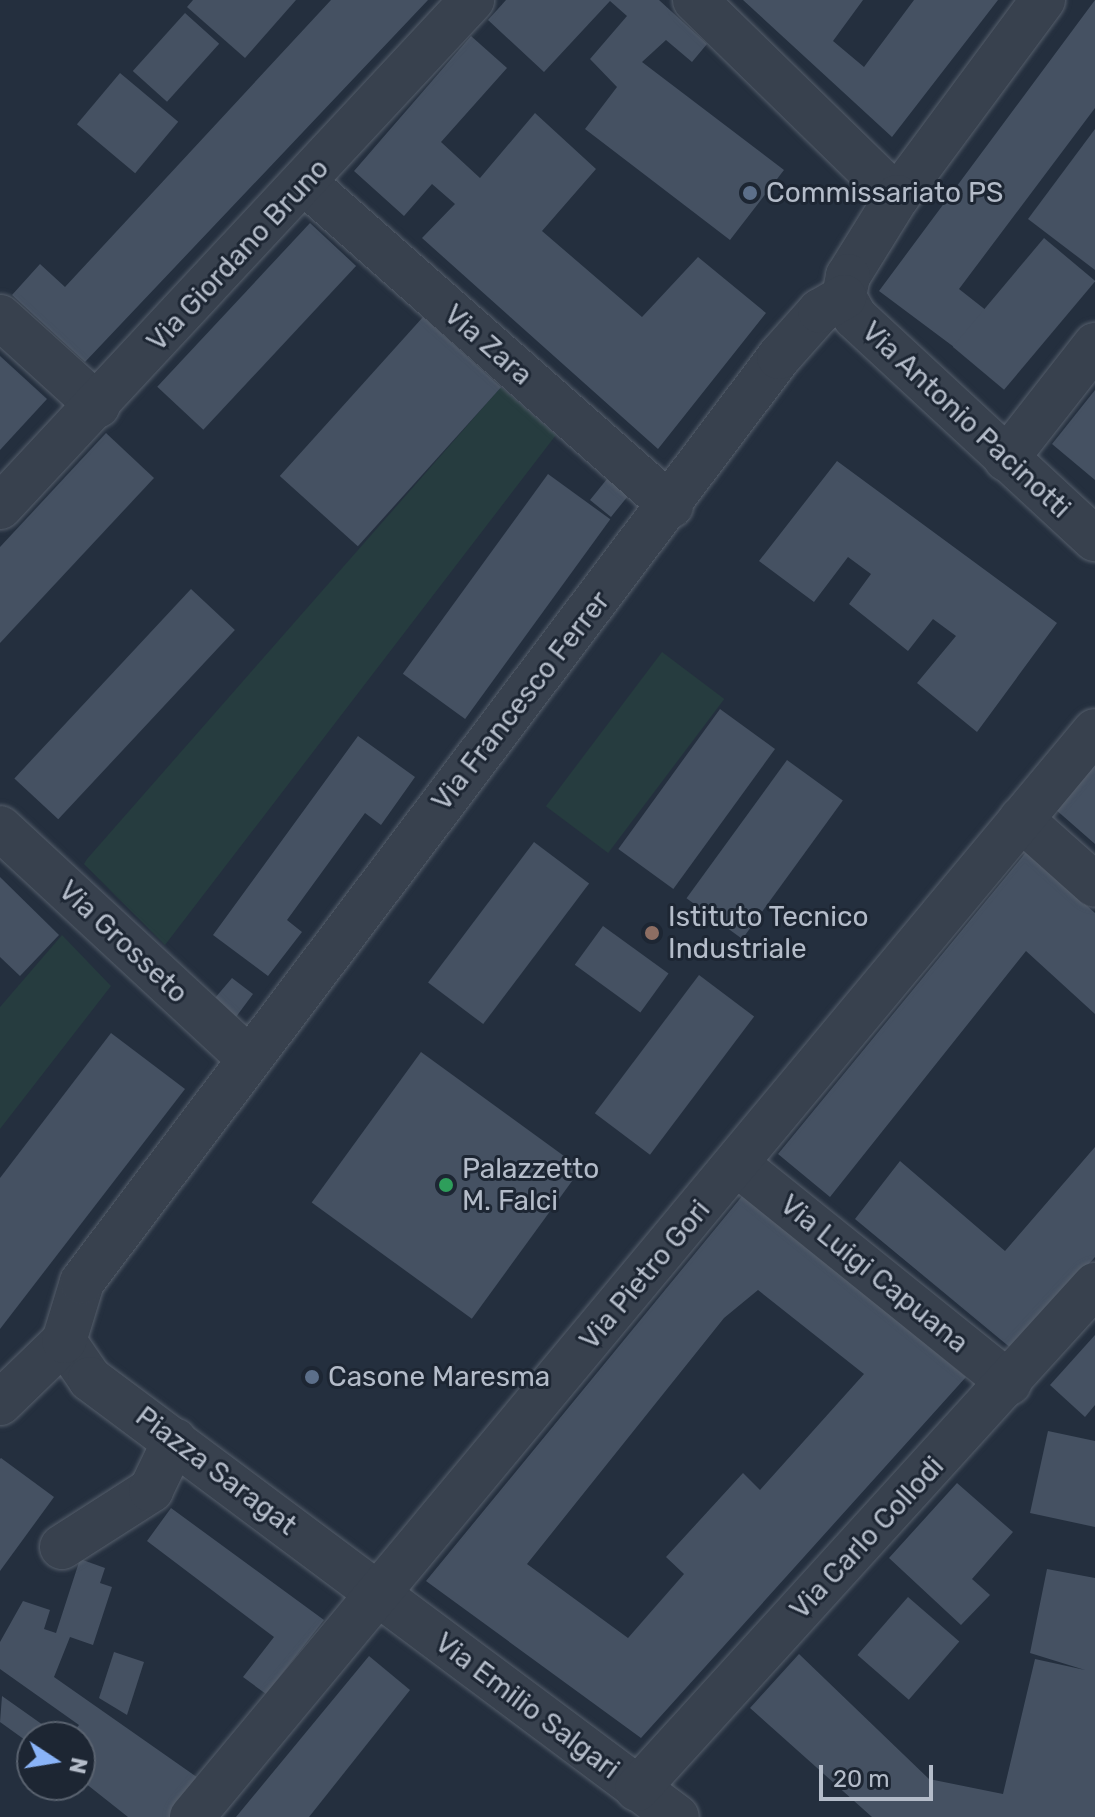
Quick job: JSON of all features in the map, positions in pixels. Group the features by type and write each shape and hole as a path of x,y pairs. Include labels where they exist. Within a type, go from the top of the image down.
{"street":[{"name":"Via Giordano Bruno","path":"0,507 98,406 472,0"},
{"path":"695,0 897,197"},
{"path":"844,297 853,266 897,197 1043,0"},
{"name":"Via Zara","path":"305,183 671,506"},
{"name":"Via Francesco Ferrer","path":"0,1403 64,1341 82,1282 247,1057 671,506 795,337 844,297"},
{"name":"Via Antonio Pacinotti","path":"844,297 855,317 1095,539"},
{"path":"0,317 98,406"},
{"path":"1006,459 1095,345"},
{"name":"Via Pietro Gori","path":"192,1817 738,1165 1095,731"},
{"path":"1021,819 1095,885"},
{"name":"Via Grosseto","path":"0,828 247,1057"},
{"name":"Via Luigi Capuana","path":"738,1165 1009,1383"},
{"name":"Via Carlo Collodi","path":"637,1789 1095,1285"},
{"name":"Piazza Saragat","path":"64,1341 90,1379 378,1593"},
{"path":"62,1547 151,1490 175,1440"},
{"name":"Via Emilio Salgari","path":"378,1593 677,1817"}],"green space":[{"path":"501,387 556,435 165,945 84,864 87,859"},
{"path":"662,652 724,699 608,853 546,806"},
{"path":"62,935 111,986 0,1129 0,1007"}],"building":[{"path":"193,0 296,0 245,58 187,7"},
{"path":"331,0 428,0 85,362 12,295 40,264 65,287"},
{"path":"506,0 659,0 707,44 692,62 666,40 642,62 784,170 730,240 585,129 617,87 590,59 627,16 610,1 544,72 488,20"},
{"path":"743,0 863,0 833,41 864,67 914,0 998,0 892,137"},
{"path":"1095,0 1095,108 959,289 987,311 958,350 879,291"},
{"path":"185,13 219,44 167,102 133,71"},
{"path":"471,36 507,68 441,142 480,178 535,113 596,169 542,231 642,317 698,257 766,313 658,449 422,238 455,204 432,184 404,216 354,171"},
{"path":"120,73 178,122 135,173 77,124"},
{"path":"1095,129 1095,270 1028,219"},
{"path":"310,223 356,266 203,430 157,387"},
{"path":"1044,238 1095,281 1004,390 953,347"},
{"path":"423,317 501,387 358,546 280,476"},
{"path":"0,356 47,399 0,450"},
{"path":"1095,390 1095,480 1052,444"},
{"path":"106,433 154,478 0,643 0,547"},
{"path":"837,461 1057,623 977,732 917,683 956,636 933,619 908,651 849,604 871,574 848,557 814,602 759,561"},
{"path":"548,474 610,519 465,719 403,674"},
{"path":"607,479 628,496 611,517 590,500"},
{"path":"191,589 235,630 58,819 14,778"},
{"path":"720,709 775,749 673,889 618,849"},
{"path":"358,736 415,777 381,825 365,813 287,920 302,932 268,976 213,935"},
{"path":"787,760 843,801 742,939 686,898"},
{"path":"1095,762 1095,844 1055,809"},
{"path":"534,842 589,884 483,1024 428,983"},
{"path":"1027,851 1095,913 1095,1014 1026,951 830,1197 778,1154"},
{"path":"0,877 59,935 20,976 0,957"},
{"path":"603,926 669,974 640,1012 575,965"},
{"path":"699,975 754,1017 650,1155 595,1113"},
{"path":"232,978 253,994 236,1017 215,998"},
{"path":"111,1033 185,1089 0,1329 0,1178"},
{"name":"Palazzetto M. Falci","path":"421,1052 581,1168 472,1319 312,1202"},
{"path":"1095,1147 1095,1257 1012,1349 855,1219 900,1161 1005,1251"},
{"path":"743,1195 966,1377 641,1738 426,1581","holes":["758,1290 864,1374 760,1490 743,1473 666,1557 684,1574 628,1638 527,1564 724,1318"]},
{"path":"1095,1335 1095,1405 1085,1417 1050,1385"},
{"path":"1048,1431 1095,1441 1095,1527 1030,1513"},
{"path":"0,1459 54,1497 0,1571"},
{"path":"957,1483 1013,1532 972,1579 990,1595 961,1625 889,1558"},
{"path":"171,1508 324,1620 266,1694 243,1677 274,1637 147,1541"},
{"path":"80,1559 105,1568 100,1583 112,1587 93,1645 70,1637 54,1677 201,1780 173,1817 128,1817 96,1792 96,1721 73,1721 0,1669 0,1642 23,1601 50,1610 44,1629 56,1633"},
{"path":"1047,1569 1095,1578 1095,1817 872,1817 750,1708 799,1654 929,1779 1003,1794 1035,1659 1085,1670 1030,1653"},
{"path":"908,1597 959,1642 909,1700 857,1655"},
{"path":"114,1652 144,1662 127,1715 99,1698"},
{"path":"369,1656 410,1690 309,1817 236,1817"},
{"path":"2,1696 37,1721 16,1721 16,1734 0,1722"}],"place":[{"name":"Commissariato PS","path":"750,193"},
{"name":"Istituto Tecnico Industriale","path":"652,933"},
{"name":"Palazzetto M. Falci","path":"446,1185"},
{"name":"Casone Maresma","path":"312,1377"}]}
